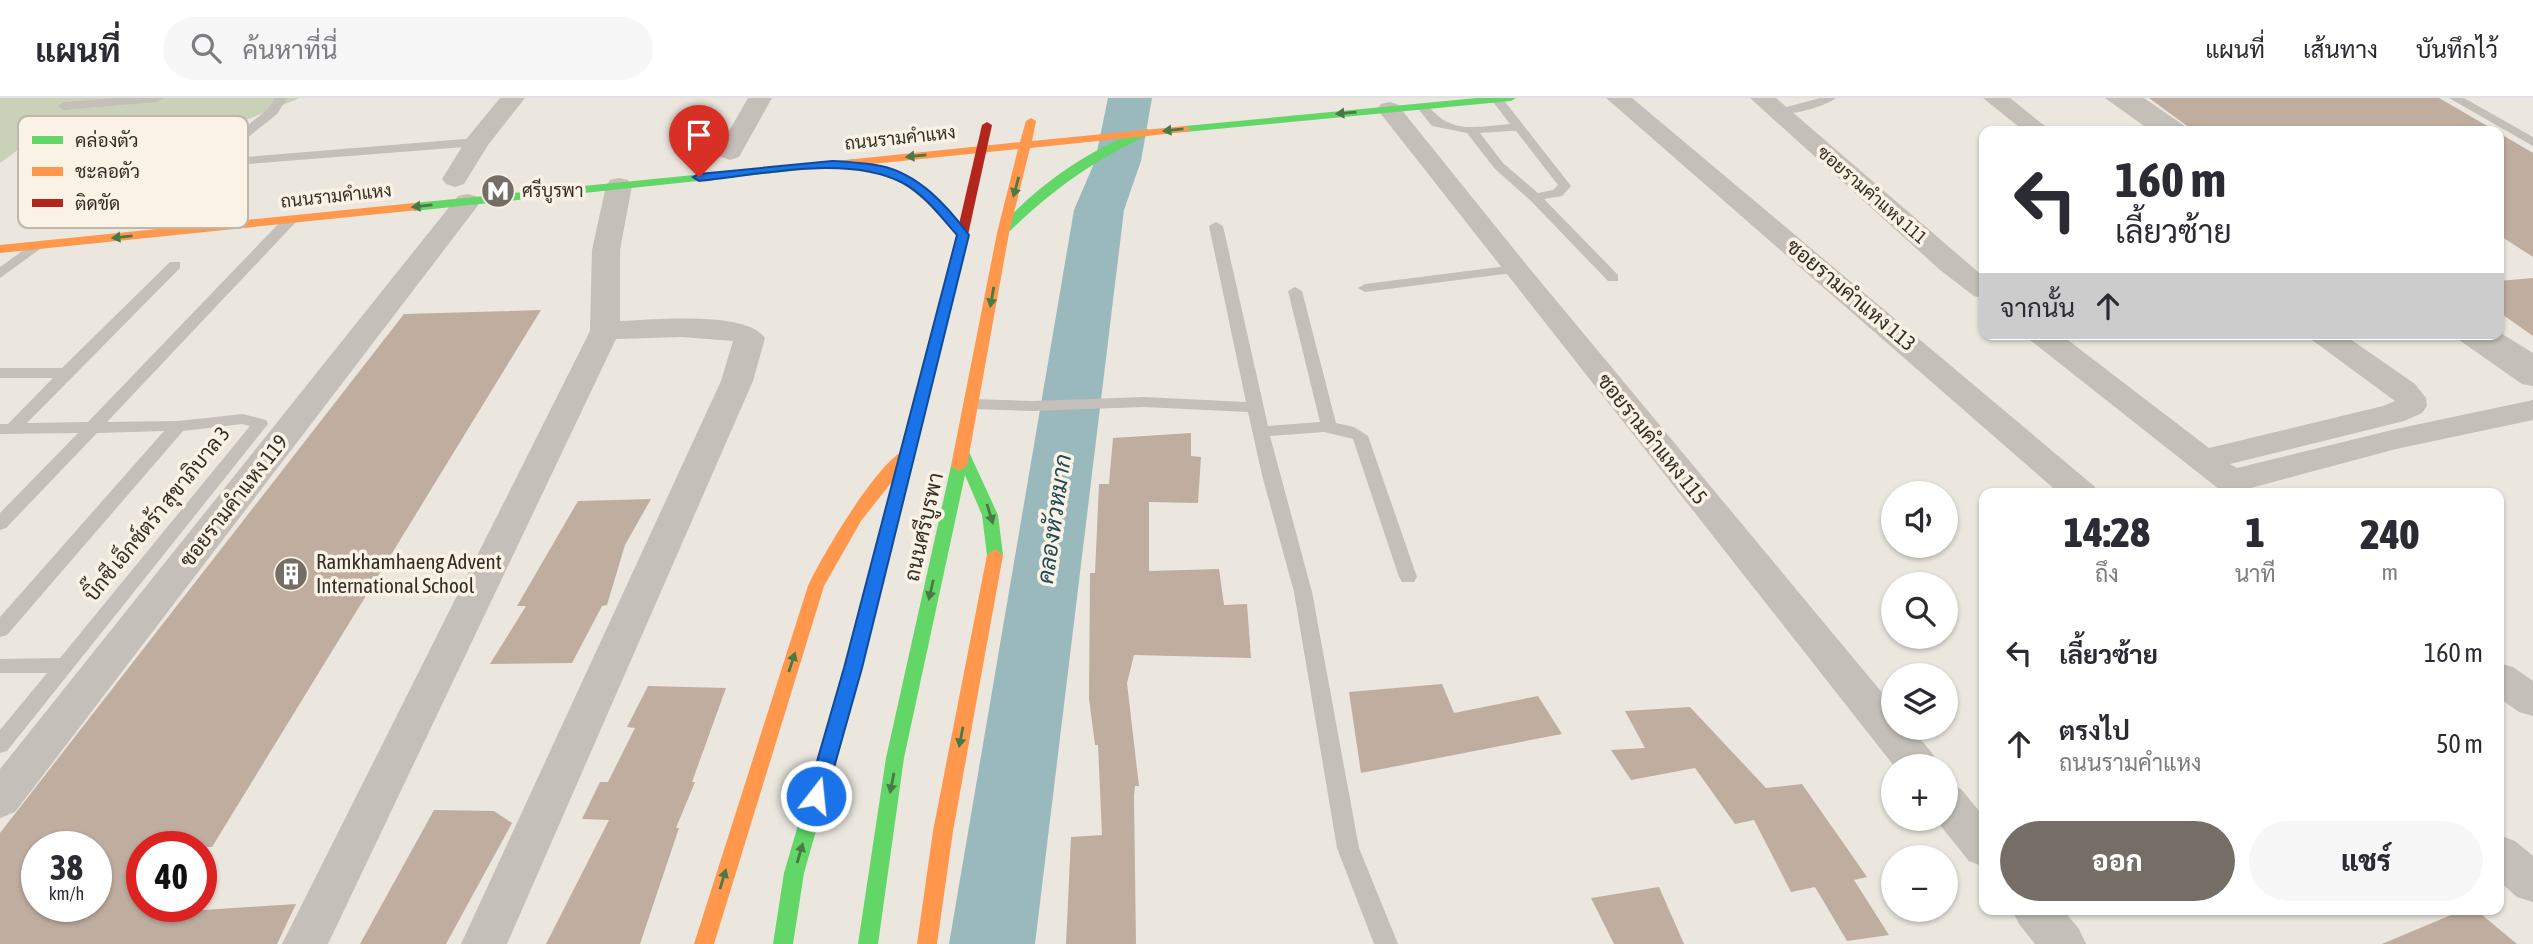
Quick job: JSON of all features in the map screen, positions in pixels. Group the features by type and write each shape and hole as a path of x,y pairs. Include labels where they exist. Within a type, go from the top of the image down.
{"street":[{"name":"ซอยรามคำแหง 119","path":"0,800 458,184 477,142 513,98"},
{"path":"723,152 760,98"},
{"name":"ซอยรามคำแหง 113","path":"1618,98 1854,296 2075,488"},
{"path":"1995,98 2032,126"},
{"path":"2117,98 2159,126"},
{"name":"ถนนรามคำแหง","path":"248,224 290,220 458,184 619,186 1504,99"},
{"name":"ซอยรามคำแหง 111","path":"1769,105 1950,264 1979,286"},
{"name":"ซอยรามคำแหง 115","path":"1389,109 1515,269 1908,754"},
{"name":"ถนนศรีบูรพา","path":"783,944 794,873 853,668 984,149 992,125 1037,120 1004,230 973,404 914,668 874,878 868,944"},
{"path":"1004,230 1033,200 1088,158 1147,132"},
{"path":"723,152 757,149"},
{"path":"832,164 881,169 908,181 928,195 963,235"},
{"path":"305,944 605,331 606,250 619,186"},
{"name":"ถนนรามคำแหง","path":"0,249 212,228"},
{"path":"484,944 737,381 750,338 740,331 687,328 605,331"},
{"path":"2049,340 2232,477 2533,410"},
{"path":"2232,477 2411,406 2410,398 2404,391 2332,340"},
{"path":"2479,340 2533,377"},
{"path":"927,944 943,831 995,558 995,530 989,508 962,452"},
{"path":"704,944 824,566 859,507 908,454"},
{"path":"2504,681 2533,701"},
{"path":"1958,816 1979,842"},
{"path":"2504,858 2533,883"},
{"path":"2039,915 2063,944"}],"lane":[{"path":"64,106 157,98"},
{"path":"248,131 272,111 281,98"},
{"path":"1769,105 1815,105 1830,98"},
{"path":"2136,98 2178,126"},
{"path":"2455,98 2533,142"},
{"path":"1504,99 1519,127 1565,186 1557,193 1535,197"},
{"path":"1422,106 1435,122 1447,127 1471,130 1519,127"},
{"path":"1471,130 1499,166 1535,197 1613,278"},
{"path":"248,161 477,142"},
{"path":"0,524 290,220"},
{"path":"1216,226 1270,475 1303,592 1348,848 1386,944"},
{"path":"0,274 35,246"},
{"name":"บิ๊กซี เอ็กซ์ตร้า สุขาภิบาล 3","path":"6,429 175,265"},
{"path":"1365,288 1515,269"},
{"path":"1294,291 1329,426"},
{"path":"2501,340 2533,359"},
{"path":"0,373 66,373"},
{"path":"973,404 1033,406 1144,402 1256,407"},
{"name":"บิ๊กซี เอ็กซ์ตร้า สุขาภิบาล 3","path":"0,745 260,424 243,419 178,426 6,429"},
{"name":"บิ๊กซี เอ็กซ์ตร้า สุขาภิบาล 3","path":"0,630 178,426"},
{"path":"1261,432 1329,426 1360,436 1408,577"},
{"path":"0,666 63,665"}],"green space":[{"path":"0,98 300,98 248,119 248,116 18,116 18,150 0,163"}],"building":[{"path":"2149,98 2439,98 2487,126 2187,126"},
{"path":"2504,136 2533,153 2533,257 2504,238"},
{"path":"2533,278 2533,336 2504,316 2504,281"},
{"name":"Ramkhamhaeng Advent International School","path":"541,310 217,839 217,831 126,831 126,922 217,922 217,909 296,904 277,944 0,944 0,833 404,314"},
{"path":"1191,433 1191,456 1201,457 1198,503 1149,502 1149,571 1219,569 1224,605 1247,604 1251,658 1134,655 1127,683 1139,786 1135,786 1134,796 1136,944 1066,944 1071,837 1102,835 1098,745 1095,745 1089,699 1090,573 1095,573 1099,484 1109,484 1113,438"},
{"path":"651,499 625,545 607,605 602,606 572,663 490,664 526,606 517,606 578,501"},
{"path":"1442,684 1454,713 1538,696 1562,734 1361,773 1349,692"},
{"path":"648,686 726,688 692,782 695,782 676,828 679,828 640,944 546,944 609,820 582,819 600,782 608,782 635,728 627,727"},
{"path":"1690,707 1766,788 1802,784 1867,877 1854,880 1889,935 1847,941 1815,887 1791,892 1754,820 1735,824 1695,768 1631,780 1611,750 1645,748 1625,711"},
{"path":"434,810 494,811 512,823 446,944 360,944"},
{"path":"1659,887 1684,944 1614,944 1591,898"},
{"path":"2451,915 2482,915 2517,944 2382,944"}],"waterway":[{"name":"คลองหัวหมาก","path":"992,944 1099,210 1118,161 1130,98"}],"traffic: fast":[{"path":"1185,129 1511,98"},
{"path":"1006,228 1038,198 1089,161 1147,132"},
{"path":"414,207 855,162"},
{"path":"783,944 794,873 853,669 955,267"},
{"path":"962,452 990,515 995,555"},
{"path":"868,944 895,758 959,466"}],"traffic: slow":[{"path":"959,466 1003,233 1031,121"},
{"path":"855,162 1185,129"},
{"path":"832,164 876,168 902,178 925,195 963,235"},
{"path":"248,224 414,207"},
{"path":"0,249 207,228"},
{"path":"704,944 816,586 855,517 906,455"},
{"path":"927,944 943,831 995,555"}],"traffic: jam":[{"path":"955,267 987,125"}],"place":[{"name":"ศรีบูรพา","path":"498,191"},
{"name":"Ramkhamhaeng Advent International School","path":"291,574"}],"route":[{"path":"699,177 832,164 881,169 908,181 928,195 963,235 853,668 816,796"}]}
